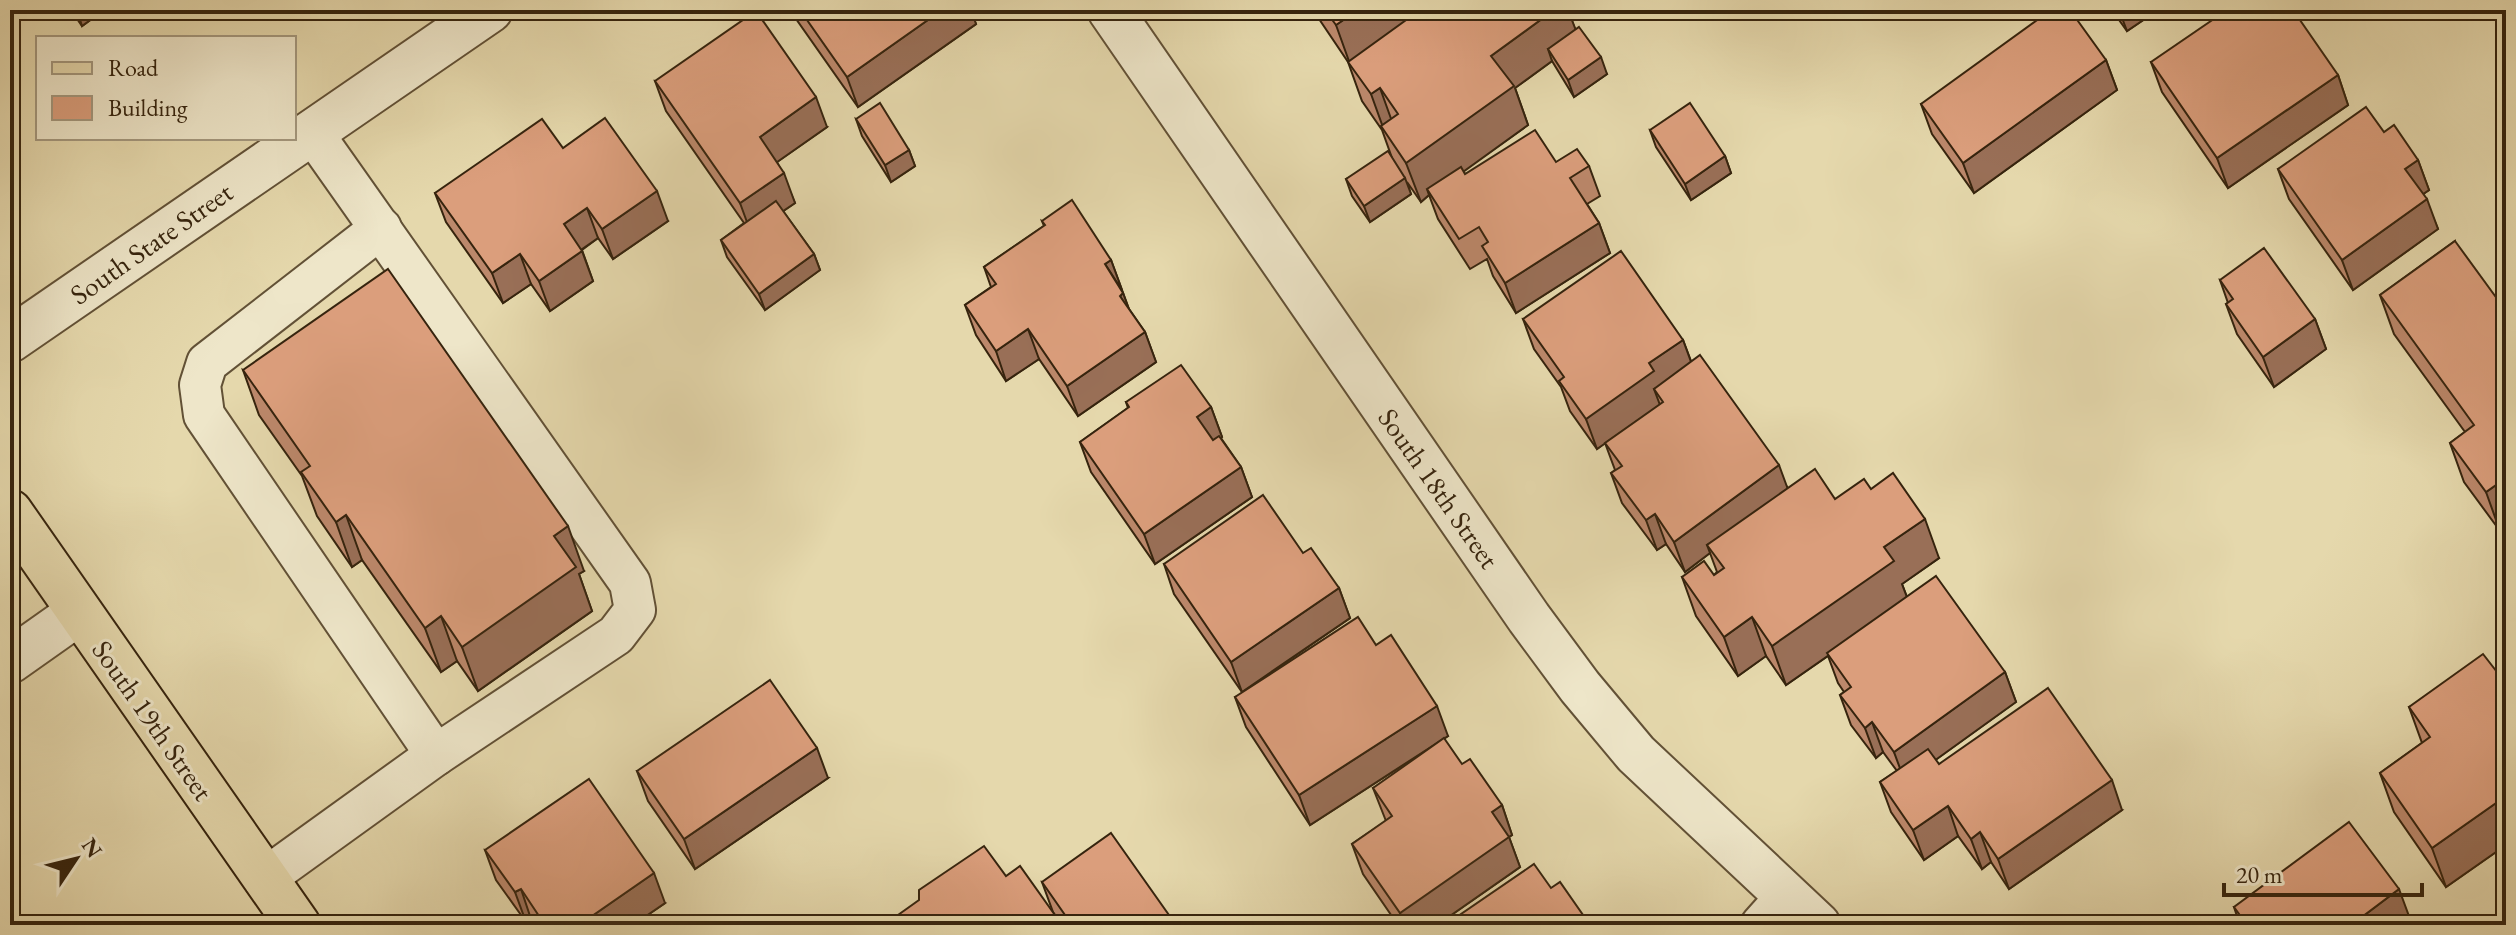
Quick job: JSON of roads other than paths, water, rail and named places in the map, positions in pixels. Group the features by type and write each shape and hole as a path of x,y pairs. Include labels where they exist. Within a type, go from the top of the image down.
{"main road":[{"name":"South 19th Street","path":"10,512 298,925"}],"street":[{"name":"South State Street","path":"10,340 490,10"},
{"name":"South 18th Street","path":"1110,10 1511,593 1580,687 1636,754 1788,916"},
{"path":"10,661 78,613"}],"lane":[{"path":"264,879 436,755 616,635 635,610 630,583 312,132"},
{"path":"381,228 207,363 200,385 204,415 436,755"}]}
